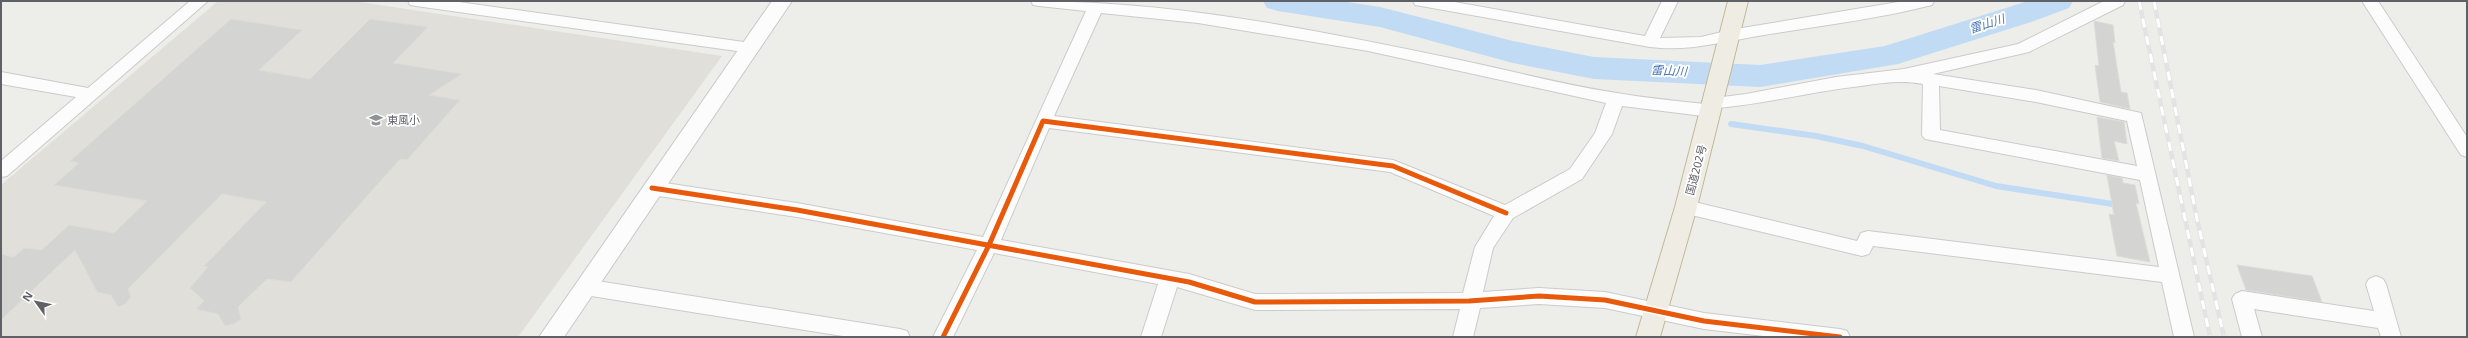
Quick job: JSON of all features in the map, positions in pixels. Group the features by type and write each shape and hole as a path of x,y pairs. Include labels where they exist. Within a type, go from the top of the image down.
{"highway":[{"name":"国道202号","path":"1648,337 1686,207 1738,1"}],"street":[{"path":"1,171 200,1"},
{"path":"416,1 496,6 751,48"},
{"path":"551,337 782,1"},
{"path":"1039,1 1198,18 1283,31 1368,46 1616,99 1713,102 1746,100 1836,83 1904,75 2023,48 2117,1"},
{"path":"1421,1 1650,42 1680,45 1712,42 1730,35 1887,10 1926,1"},
{"path":"1650,42 1670,1"},
{"path":"2370,1 2467,151"},
{"path":"943,337 989,245 1043,121 1096,7"},
{"path":"1904,75 1931,81 2036,96 2135,117 2184,337"},
{"path":"1,78 91,94"},
{"path":"1931,81 1931,135 2148,175"},
{"path":"1463,337 1470,301 1484,247 1506,213 1576,174 1603,134 1616,99"},
{"path":"1043,121 1393,166 1506,213"},
{"path":"652,188 797,210 1170,278 1255,302 1470,301 1539,296 1605,300 1704,321 1840,337"},
{"path":"1686,207 1862,249 1868,238 2171,276"},
{"path":"1151,337 1170,278"},
{"path":"2252,337 2242,299 2389,329 2376,284"},
{"path":"585,287 900,337"}],"shaded area":[{"name":"東風小","path":"218,1 353,1 722,56 518,337 1,337 1,185"}],"building":[{"path":"231,19 302,30 259,70 310,79 370,19 428,27 393,63 462,74 429,95 460,100 407,160 400,159 291,282 267,279 238,307 241,319 234,324 225,326 218,314 196,309 204,301 190,288 208,267 204,266 266,202 222,194 128,289 131,297 125,304 118,307 111,295 97,292 75,250 1,320 1,254 14,257 24,248 42,250 69,225 114,233 147,201 54,185 79,163 70,161"},
{"path":"2094,21 2113,25 2115,43 2113,42 2121,92 2127,93 2130,109 2100,102 2095,65 2099,66"},
{"path":"2097,117 2124,122 2127,144 2114,141 2119,161 2102,158"},
{"path":"2107,175 2122,178 2123,183 2135,185 2139,204 2136,203 2150,262 2117,256 2109,214 2114,215"},
{"path":"2237,265 2312,276 2322,302 2246,290"}],"waterway":[{"name":"雷山川","path":"1278,1 1380,17 1513,52 1594,68 1760,76 1887,56 2020,15 2058,1"},
{"path":"1731,124 1816,136 1863,146 1996,186 2119,205"}],"railway":[{"path":"2139,1 2210,337"},
{"path":"2154,1 2197,219 2224,337"}],"cycle path":[{"path":"943,337 989,245 1043,121 1393,166 1506,213"},
{"path":"652,188 797,210 1189,282 1255,302 1469,301 1539,296 1605,300 1704,321 1840,337"}],"place":[{"name":"東風小","path":"376,120"}]}
